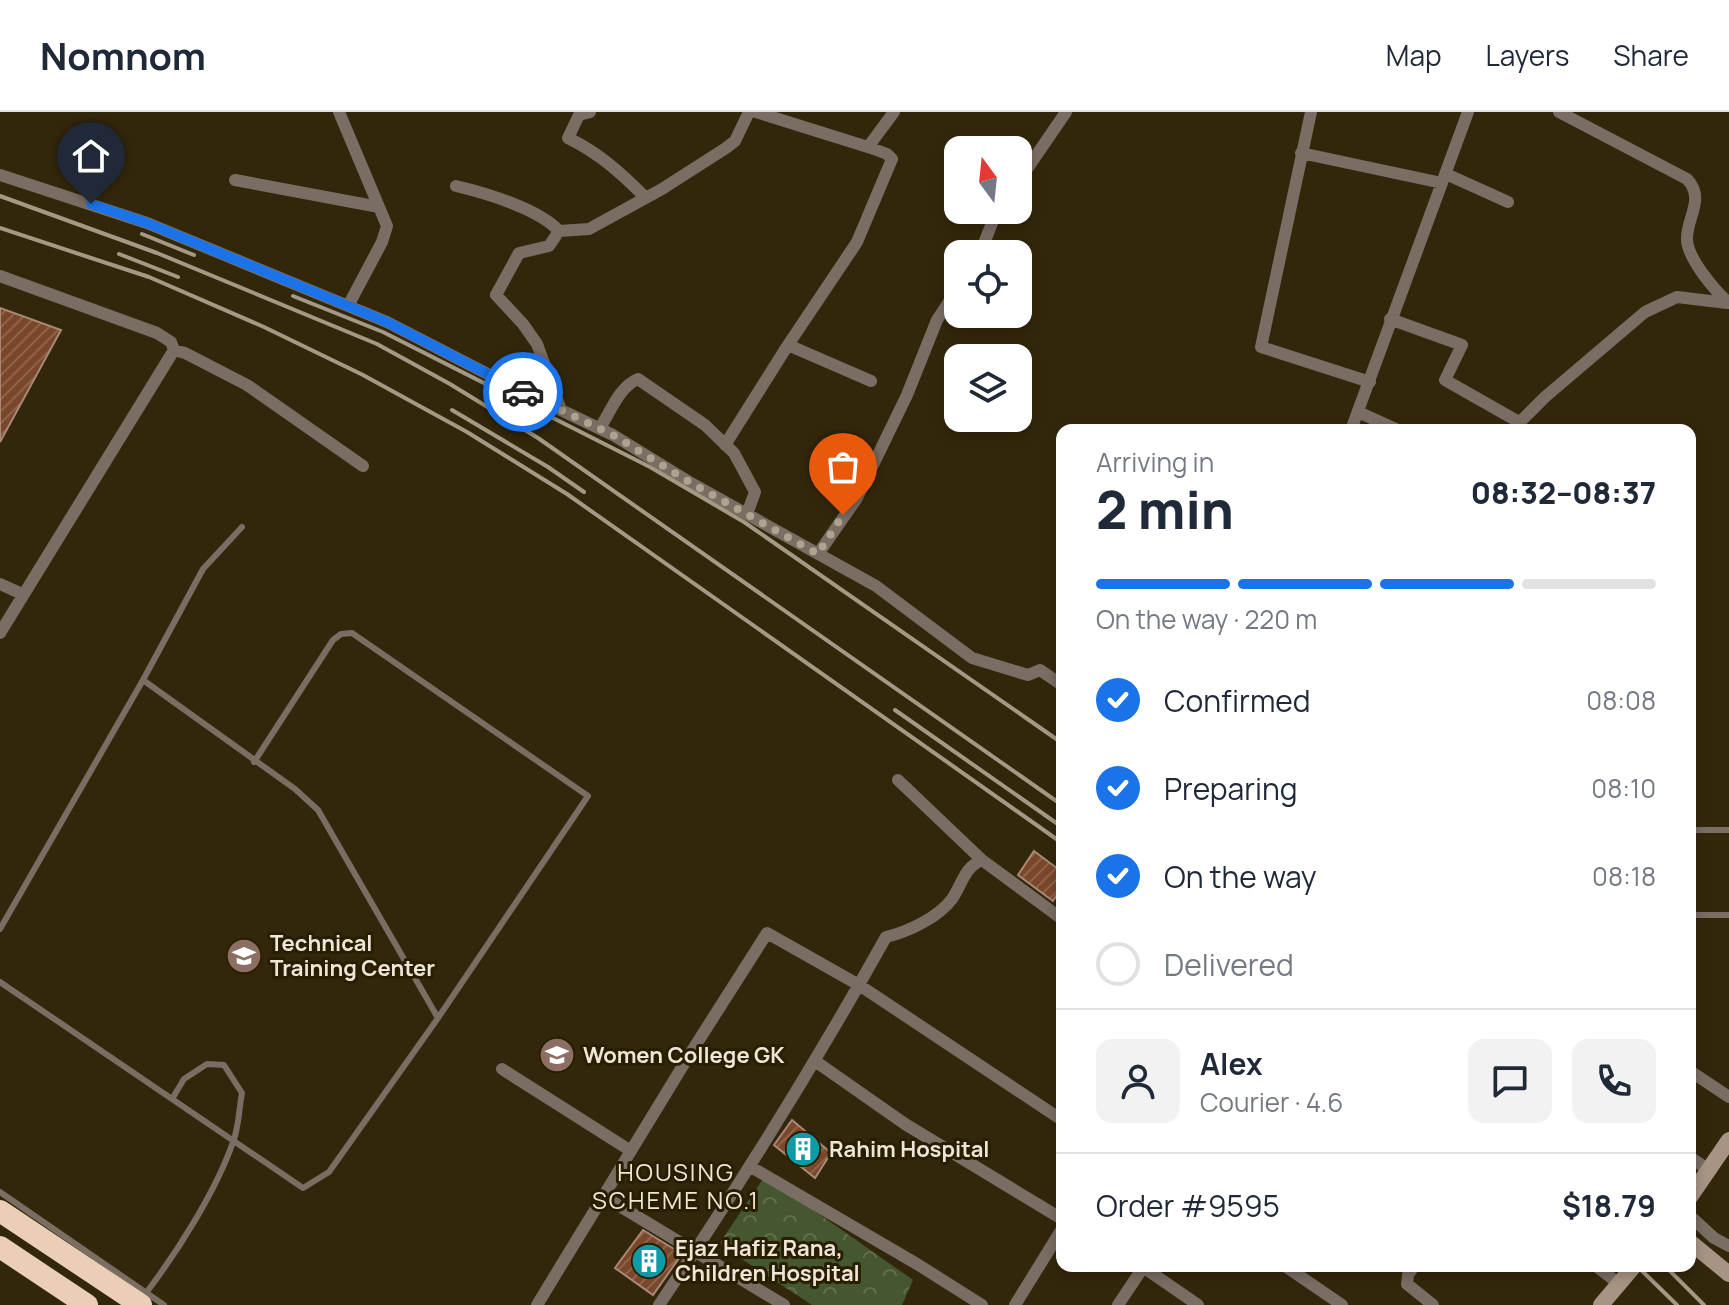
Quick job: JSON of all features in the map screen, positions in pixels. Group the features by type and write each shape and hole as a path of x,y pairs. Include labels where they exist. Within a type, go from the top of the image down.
{"highway":[{"path":"0,1211 143,1299"},
{"path":"0,1247 87,1305"}],"main road":[{"path":"1696,1189 1729,1140"},
{"path":"1696,1247 1729,1274"},
{"path":"1601,1305 1629,1272"}],"street":[{"path":"339,112 387,226 348,306"},
{"path":"590,112 579,115 568,138 593,150 617,168 646,198"},
{"path":"456,186 536,214 559,231 589,229 726,148 735,141 749,112"},
{"path":"725,445 850,255 878,198 892,159 868,147 756,112"},
{"path":"868,147 894,112"},
{"path":"1032,162 1066,112"},
{"path":"1311,112 1261,347 1370,382"},
{"path":"1353,424 1468,112"},
{"path":"1559,112 1687,179 1696,199 1687,236 1689,250 1710,283 1728,303"},
{"path":"1301,153 1444,179 1508,202"},
{"path":"0,175 147,223 387,322 600,428 876,586 972,658 1028,675 1040,670 1056,681"},
{"path":"235,180 379,207"},
{"path":"559,231 549,246 519,253 496,295 537,344 561,410"},
{"path":"0,276 157,333 171,342 174,350"},
{"path":"1517,424 1645,312 1677,297 1728,303"},
{"path":"818,554 857,498 944,309"},
{"path":"1390,319 1462,345 1445,380 1512,424"},
{"path":"788,345 871,381"},
{"path":"174,350 247,385 363,466"},
{"path":"0,633 174,350"},
{"path":"600,428 619,395 629,383 638,379 705,425 734,453 755,492 747,514"},
{"path":"1358,412 1385,424"},
{"path":"0,584 22,594"},
{"path":"898,780 982,860 1056,915"},
{"path":"659,1305 751,1167 886,937 910,931 950,902 971,864 982,860"},
{"path":"537,1305 767,933 859,985 1056,1116"},
{"path":"815,1061 905,1124 1056,1215"},
{"path":"502,1069 631,1151"},
{"path":"1696,1075 1729,1097"},
{"path":"1696,1161 1710,1171"},
{"path":"751,1167 982,1305"},
{"path":"603,1196 784,1305"},
{"path":"1696,1222 1714,1238 1729,1246"},
{"path":"1015,1305 1056,1239"},
{"path":"1118,1305 1139,1272"},
{"path":"1151,1272 1198,1305"},
{"path":"1293,1272 1334,1303"},
{"path":"1410,1272 1407,1284 1433,1305"},
{"path":"1605,1272 1620,1282"}],"lane":[{"path":"0,929 203,569 242,527"},
{"path":"0,982 303,1188 329,1172 438,1018 588,796 352,633 341,634 333,640 254,762"},
{"path":"143,680 295,789 318,810 438,1018"},
{"path":"1696,830 1729,830"},
{"path":"1696,915 1729,915"},
{"path":"143,1299 181,1244 234,1140 242,1093 224,1065 207,1064 184,1079 172,1099"},
{"path":"0,1192 143,1299 164,1305"}],"green space":[{"path":"765,1176 913,1280 902,1305 812,1305 719,1244"}],"building":[{"path":"0,308 61,330 0,442"},
{"path":"1034,851 1056,868 1056,896 1053,901 1018,875"},
{"name":"Rahim Hospital","path":"792,1120 831,1153 815,1178 774,1145"},
{"name":"Ejaz Hafiz Rana, Children Hospital","path":"643,1230 682,1254 653,1295 615,1268"}],"railway":[{"path":"0,196 157,253 377,344 450,384 538,438 1056,801"},
{"path":"0,228 149,277 264,327 363,375 467,432 567,494 1056,839"},
{"path":"142,234 194,255"},
{"path":"119,254 178,277"},
{"path":"293,296 383,332 650,467 744,522 1056,739"},
{"path":"452,410 584,492"},
{"path":"895,710 1056,823"},
{"path":"1643,1272 1677,1305"},
{"path":"1671,1272 1704,1305"}],"way so far":[{"path":"523,392 613,435 818,554 843,515"}],"place":[{"name":"Technical Training Center","path":"244,956"},
{"name":"Women College GK","path":"557,1055"},
{"name":"Rahim Hospital","path":"803,1149"},
{"name":"Ejaz Hafiz Rana, Children Hospital","path":"649,1261"}],"district":[{"name":"HOUSING SCHEME NO.1","path":"676,1187"}],"route":[{"path":"91,204 147,223 387,322 523,392"}]}
